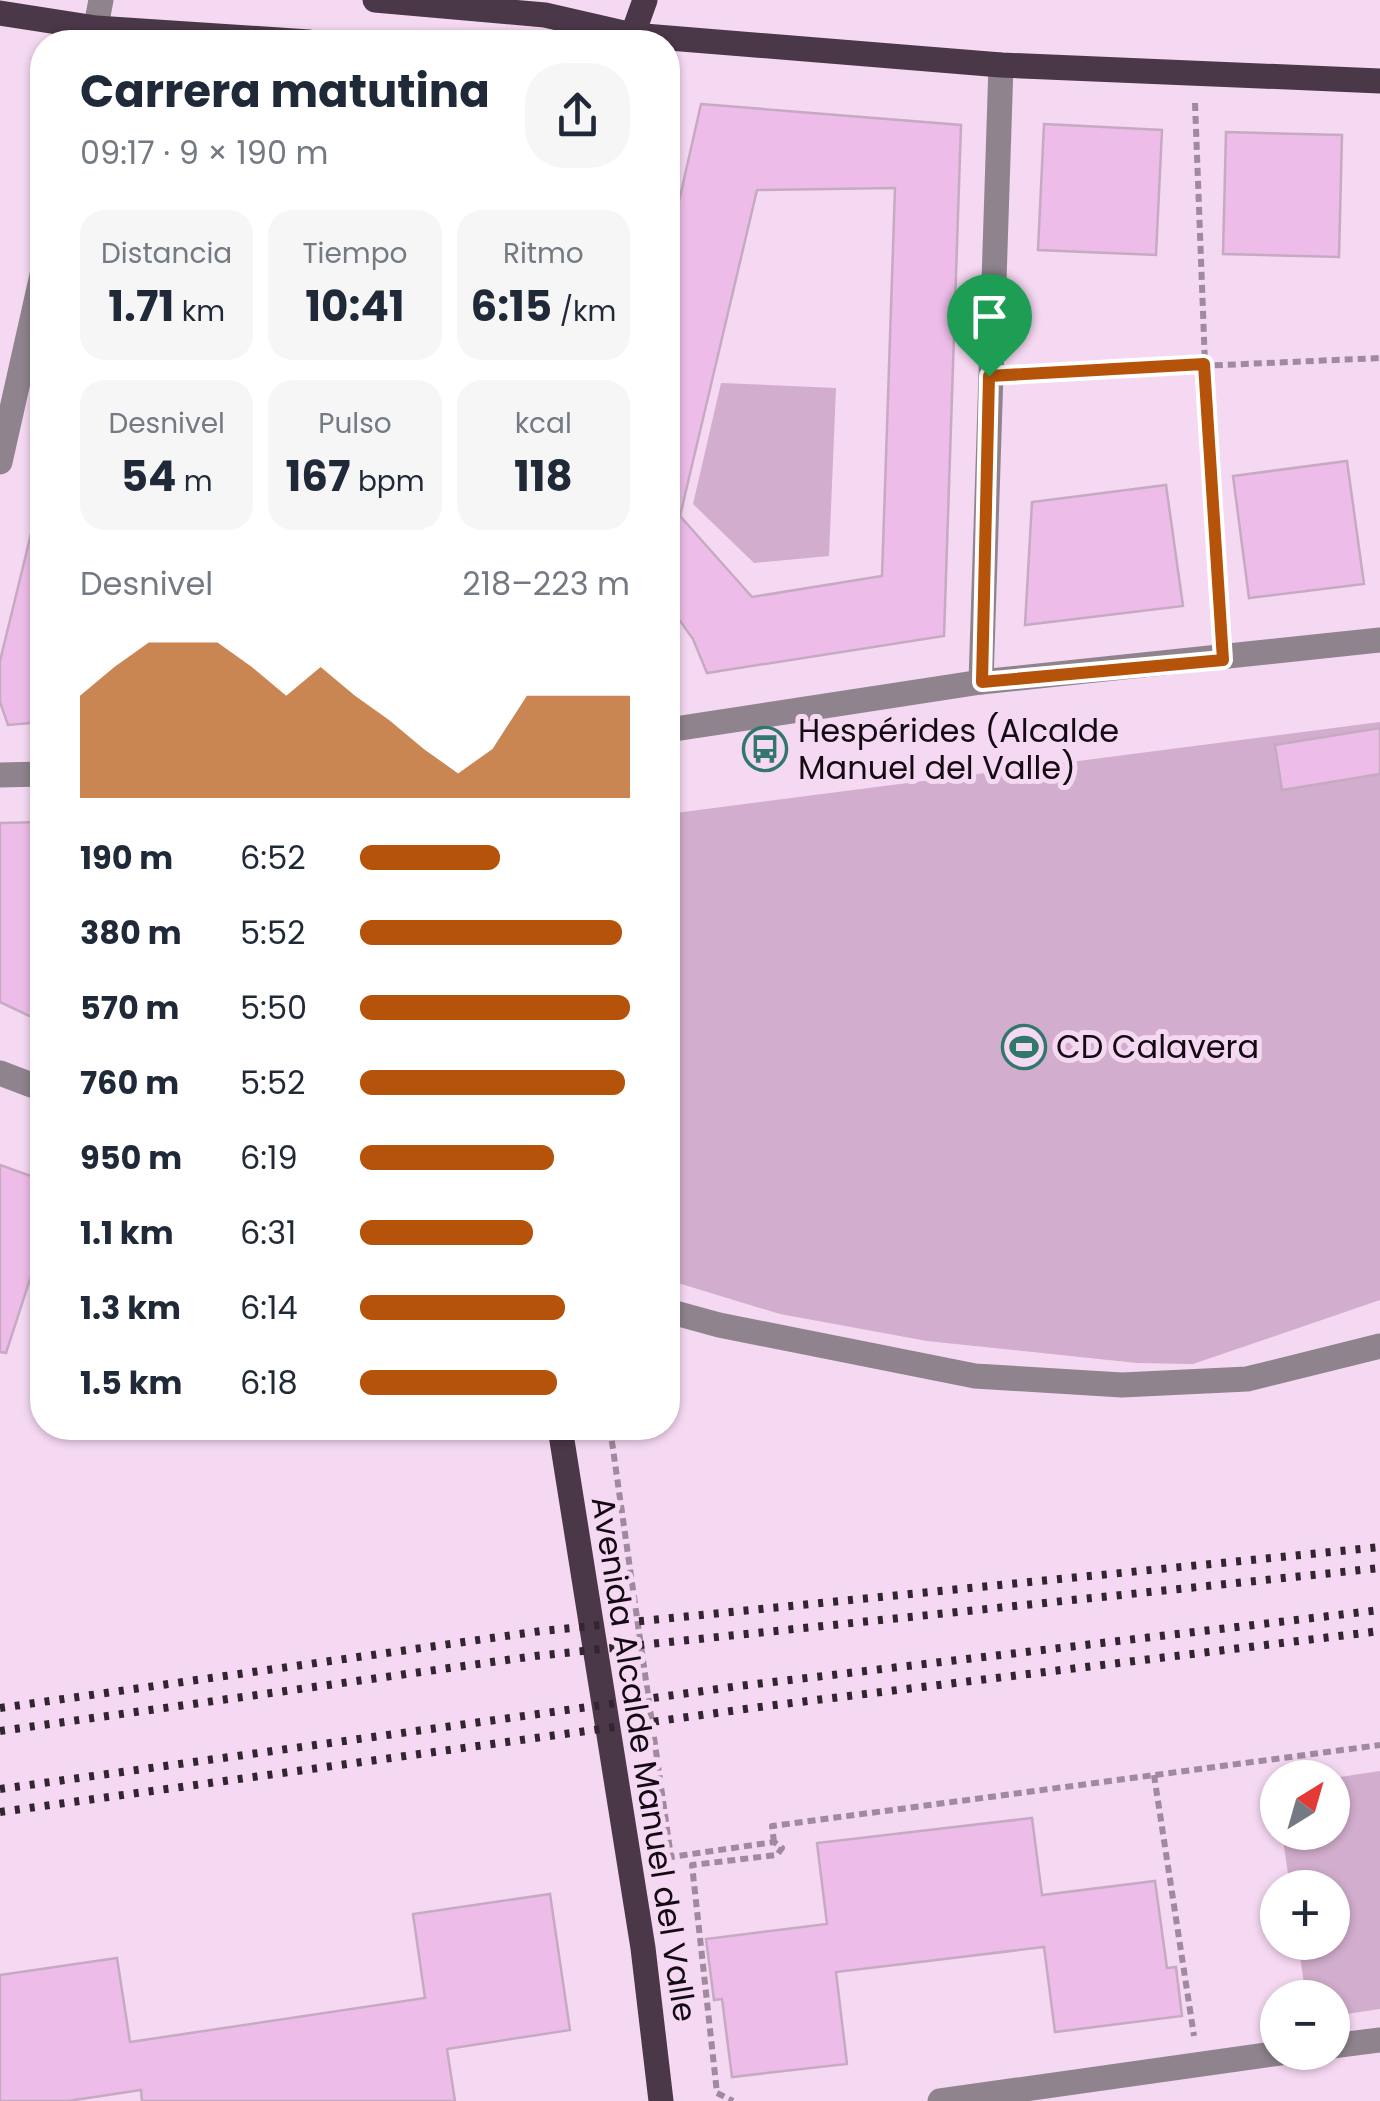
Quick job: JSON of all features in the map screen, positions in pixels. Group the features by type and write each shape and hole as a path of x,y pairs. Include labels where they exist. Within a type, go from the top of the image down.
{"main road":[{"path":"375,0 545,15 599,30"},
{"path":"634,30 645,0"},
{"path":"0,13 73,30"},
{"path":"680,43 1001,66 1380,80"},
{"name":"Avenida Alcalde Manuel del Valle","path":"562,1440 642,1948 661,2101"}],"street":[{"path":"96,30 102,0"},
{"path":"982,682 1001,66"},
{"path":"0,462 30,328"},
{"path":"680,728 982,682 1223,660 1380,640"},
{"path":"0,774 30,774"},
{"path":"0,1073 30,1085"},
{"path":"680,1315 718,1326 975,1376 1122,1385 1247,1379 1380,1346"},
{"path":"1350,2044 1380,2040"},
{"path":"940,2101 1260,2056"}],"path":[{"path":"1194,72 1204,364 1223,660"},
{"path":"989,376 1380,358"},
{"path":"612,1440 671,1857 774,1842 782,1848 778,1855 692,1866 716,2092 733,2101"},
{"path":"774,1842 772,1826 1380,1745"},
{"path":"1154,1775 1198,2065"}],"shaded area":[{"path":"721,383 836,388 829,556 754,563 693,504"},
{"name":"CD Calavera","path":"1380,722 1380,1300 1193,1364 1137,1363 927,1341 780,1314 680,1284 680,812"},
{"path":"1380,1771 1380,2009 1350,2013 1350,1980 1303,1980 1301,1960 1350,1960 1350,1870 1287,1870 1285,1850 1350,1850 1350,1775"}],"building":[{"path":"701,104 961,125 944,636 707,673 693,639 680,621 680,516 680,197","holes":["895,188 882,576 752,597 680,516 757,190"]},
{"path":"1044,124 1162,130 1156,255 1038,250"},
{"path":"1226,132 1342,135 1339,257 1223,254"},
{"path":"1347,461 1364,584 1249,598 1233,476"},
{"path":"1166,485 1183,606 1025,625 1032,502"},
{"path":"30,538 30,723 8,725 0,702 0,661"},
{"path":"1380,728 1380,774 1282,790 1275,745"},
{"path":"30,822 30,1016 0,1002 0,823"},
{"path":"0,1165 30,1176 30,1279 6,1353 0,1352"},
{"path":"1032,1818 1042,1895 1155,1881 1167,1968 1176,1967 1182,2016 1055,2032 1044,1947 836,1972 847,2064 732,2077 722,1999 714,2000 706,1939 827,1924 817,1843"},
{"path":"550,1894 570,2030 447,2049 455,2101 142,2101 141,2090 68,2101 0,2101 0,1975 117,1958 130,2042 425,1998 413,1914"}],"railway":[{"path":"0,1708 541,1631 1380,1547"},
{"path":"0,1731 535,1656 1380,1568"},
{"path":"0,1789 739,1686 1380,1610"},
{"path":"0,1812 767,1706 1380,1631"}],"place":[{"name":"Hespérides (Alcalde Manuel del Valle)","path":"765,749"},
{"name":"CD Calavera","path":"1024,1047"}],"route":[{"path":"1204,364 1223,660 982,682 989,376 1204,364"}]}
